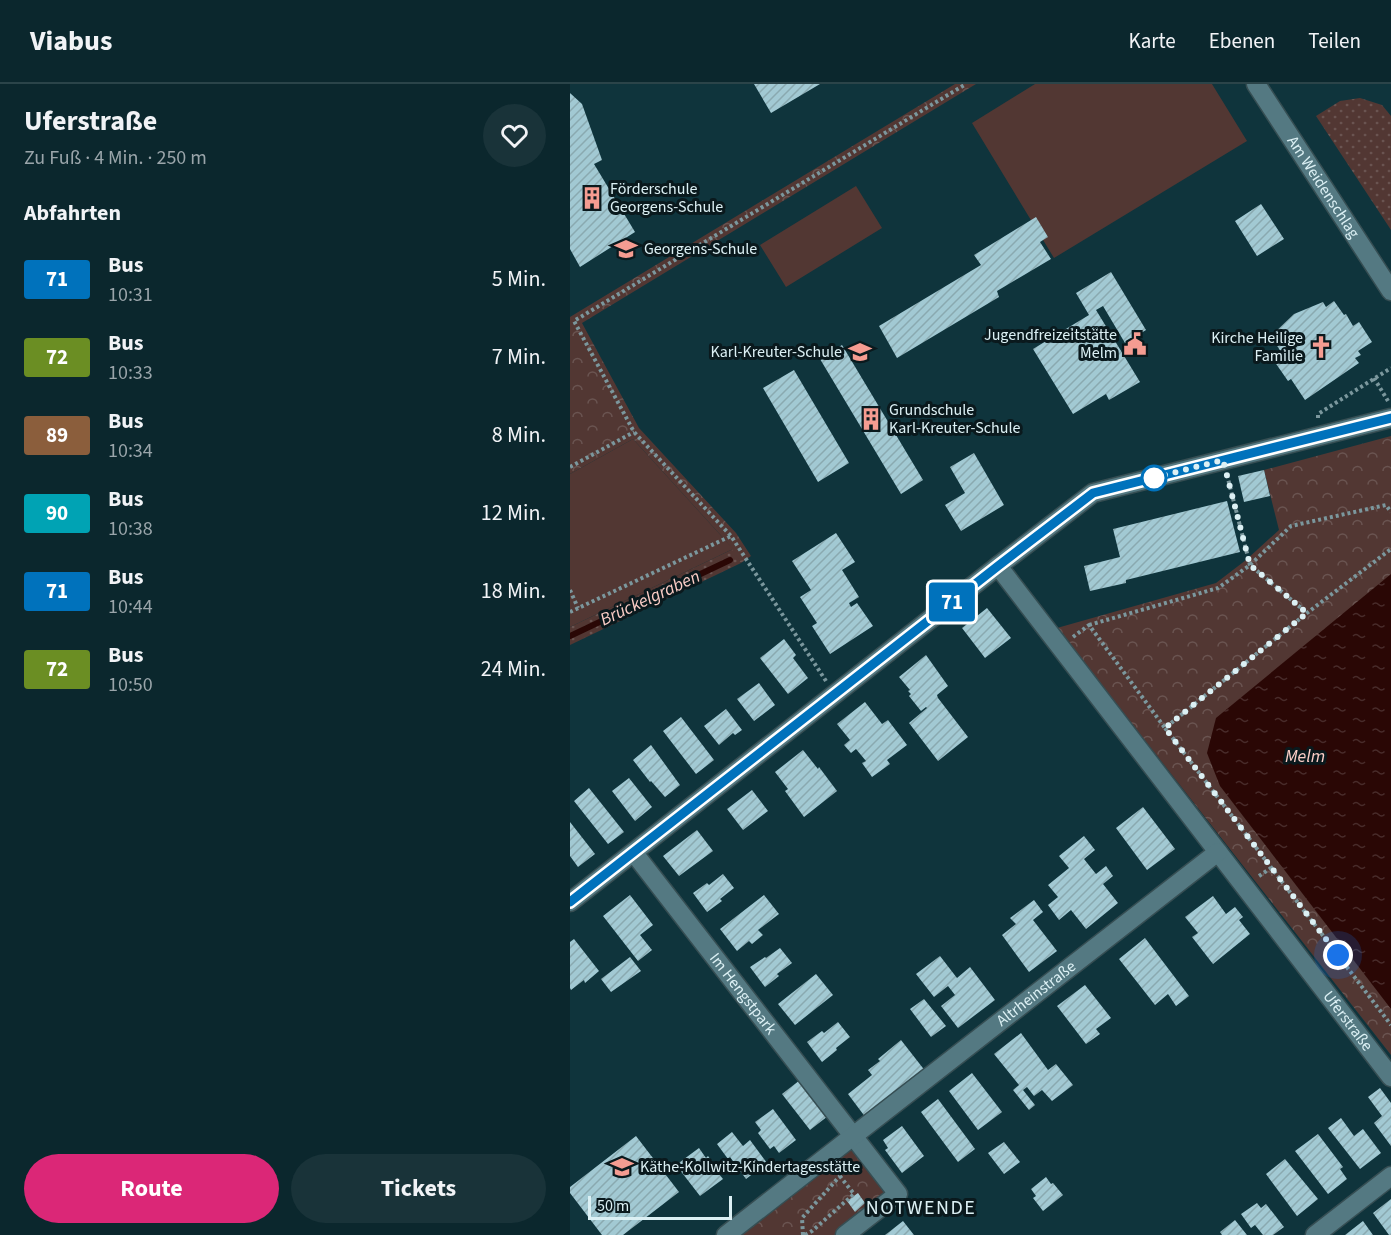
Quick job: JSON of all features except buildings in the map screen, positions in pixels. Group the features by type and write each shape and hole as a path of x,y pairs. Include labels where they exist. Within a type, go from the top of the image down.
{"street":[{"name":"Am Weidenschlag","path":"1256,84 1391,291"},
{"path":"570,902 1093,493 1391,418"},
{"name":"Uferstraße","path":"998,566 1391,1077"},
{"name":"Altrheinstraße","path":"726,1235 1218,852"},
{"name":"Im Hengstpark","path":"634,853 853,1136"},
{"path":"845,1235 898,1194 853,1136"},
{"path":"1315,1235 1391,1176"}],"path":[{"path":"836,694 731,536 634,432 572,322 966,84"},
{"path":"1316,437 1318,414 1391,368"},
{"path":"1374,378 1391,407"},
{"path":"570,467 634,432"},
{"path":"1223,460 1250,565 1307,613"},
{"path":"1060,646 1089,625 1218,588 1250,565 1291,526 1386,505 1391,512"},
{"path":"570,612 731,536"},
{"path":"1165,728 1307,613 1391,549"},
{"path":"570,590 578,609"},
{"path":"1089,625 1391,1025"},
{"path":"840,1176 854,1194 812,1231 804,1235 802,1218 840,1176"}],"green space":[{"path":"955,84 976,84 582,323 639,428 736,533 751,556 741,563 726,541 633,439 570,474 570,317"},
{"path":"1035,84 1212,84 1247,141 1054,258 972,123"},
{"path":"1360,98 1382,105 1391,116 1391,230 1316,116 1340,101"},
{"path":"856,186 882,228 786,287 760,245"},
{"path":"1391,436 1391,1055 1057,628 1216,583 1279,530 1264,470"},
{"path":"633,439 733,549 570,627 570,474"},
{"path":"733,549 741,563 570,645 570,627"},
{"path":"853,1136 898,1194 845,1235 726,1235"}],"water":[{"name":"Melm","path":"1391,574 1391,1009 1220,786 1207,753 1216,718"}],"waterway":[{"name":"Brückelgraben","path":"570,636 730,560"}],"bus line":[{"name":"71","path":"570,902 1093,493 1391,418"}],"place":[{"name":"Förderschule Georgens-Schule","path":"592,198"},
{"name":"Georgens-Schule","path":"626,249"},
{"name":"Jugendfreizeitstätte Melm","path":"1135,344"},
{"name":"Kirche Heilige Familie","path":"1321,347"},
{"name":"Karl-Kreuter-Schule","path":"860,352"},
{"name":"Grundschule Karl-Kreuter-Schule","path":"871,419"},
{"name":"Käthe-Kollwitz-Kindertagesstätte","path":"622,1167"}],"district":[{"name":"NOTWENDE","path":"921,1208"}],"route":[{"path":"1154,478 1149,479 1223,460 1250,565 1307,613 1165,728 1338,955"}]}
